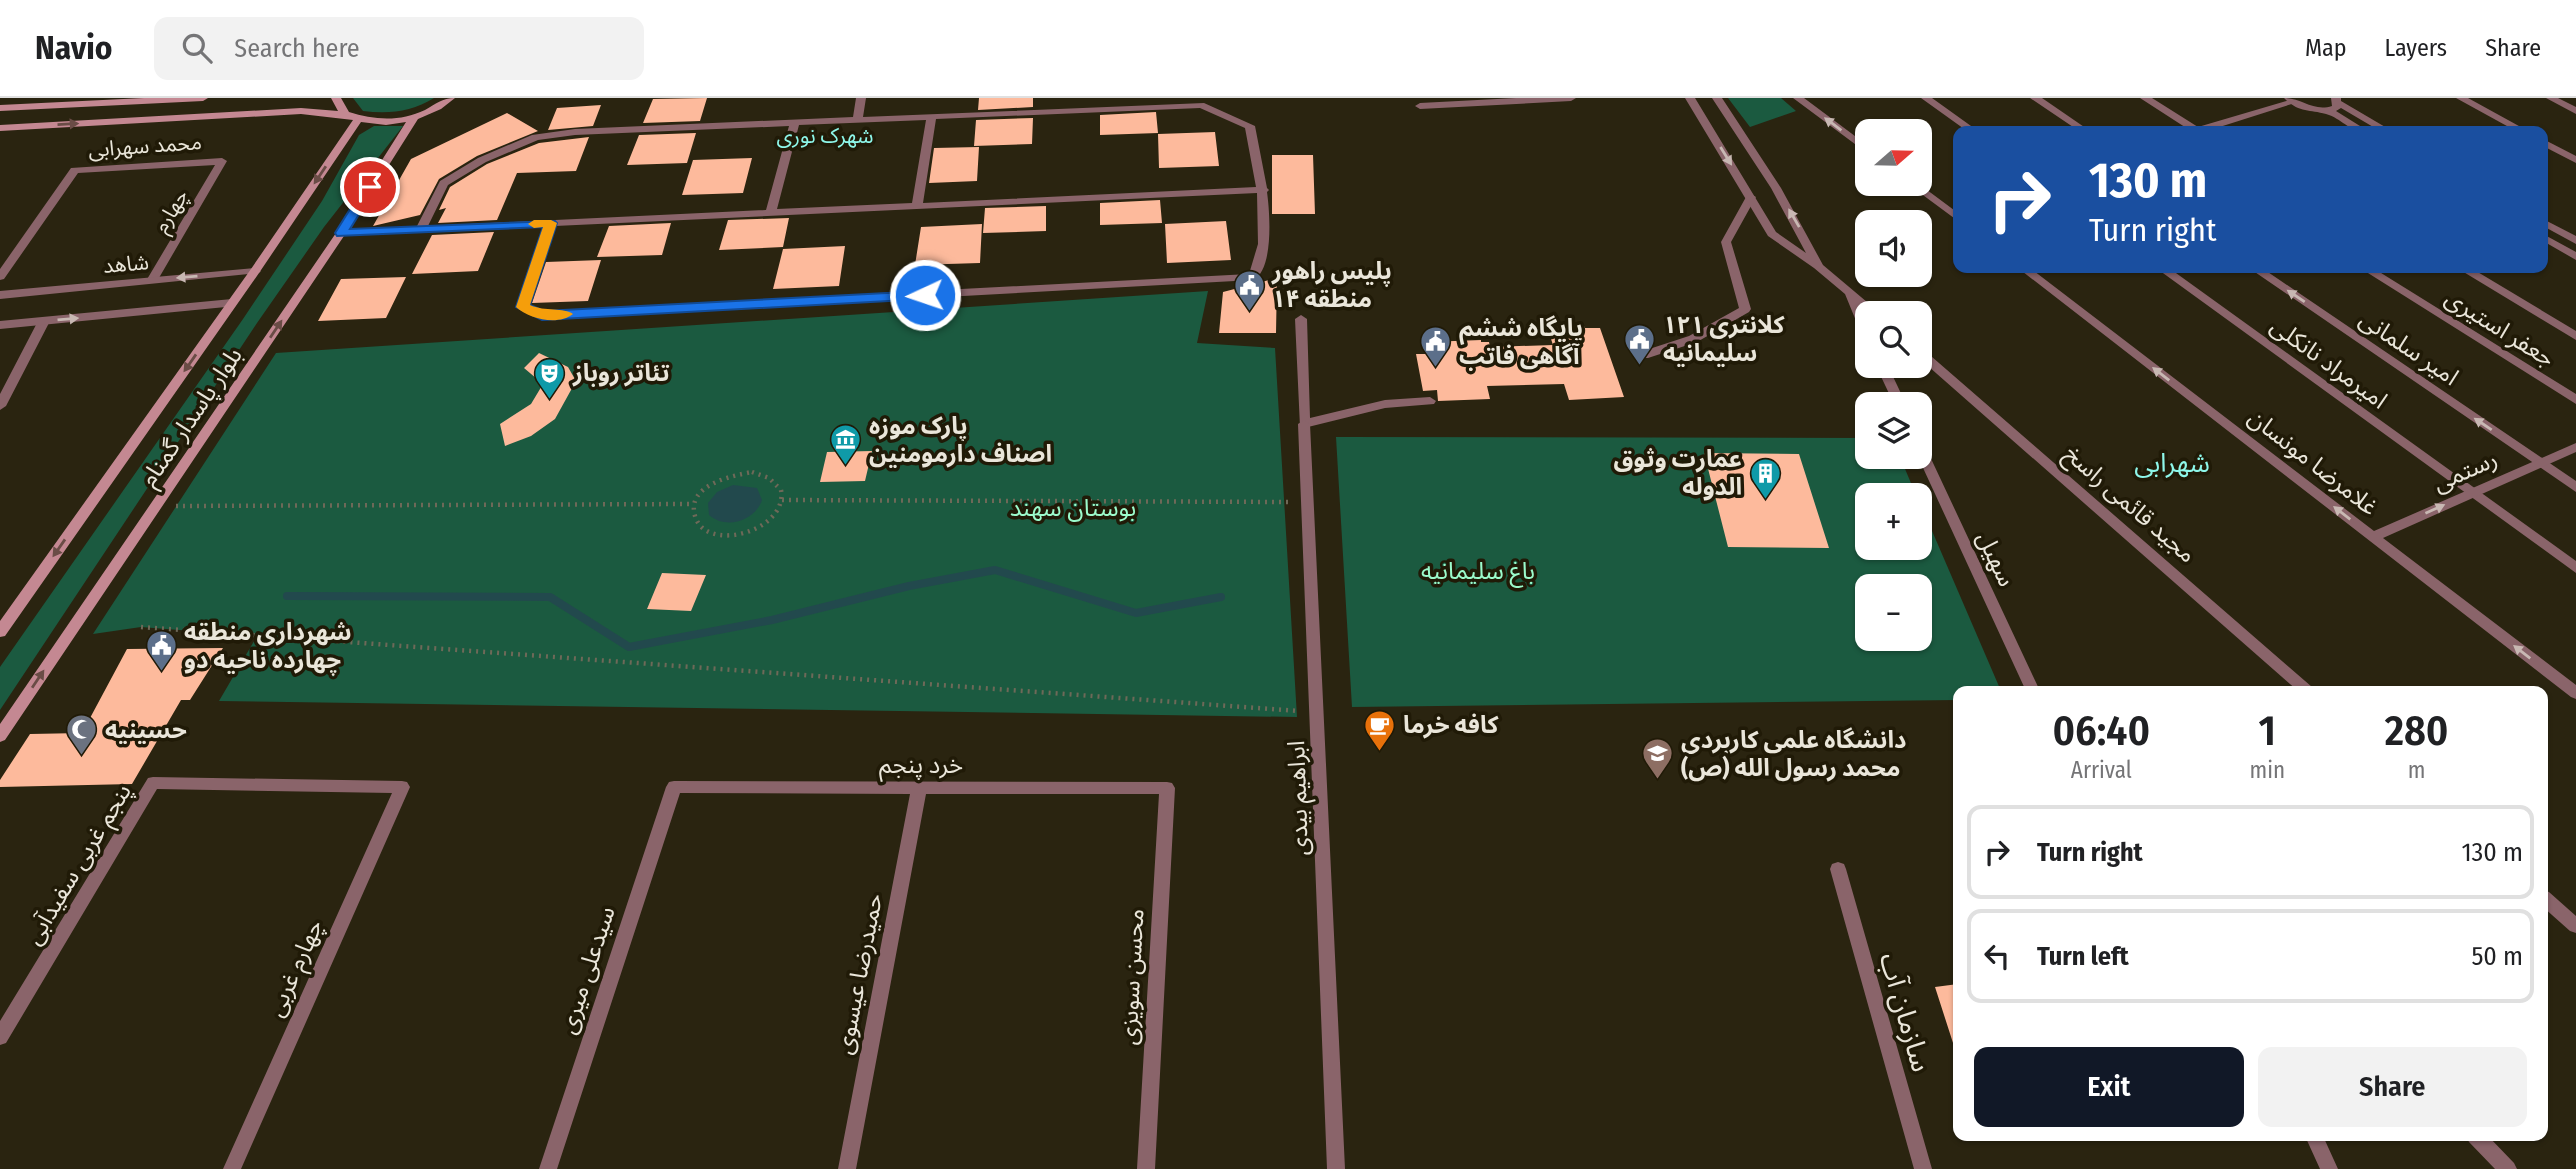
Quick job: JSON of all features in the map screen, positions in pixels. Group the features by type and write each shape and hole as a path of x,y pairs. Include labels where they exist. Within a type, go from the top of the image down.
{"main road":[{"path":"0,108 203,98"},
{"path":"336,98 345,114"},
{"path":"0,128 300,111 345,114 358,119 386,122 413,119 450,98"},
{"name":"بلوار پاسدار گمنام","path":"0,632 233,303 358,119"},
{"name":"بلوار پاسدار گمنام","path":"0,736 341,233 413,119"}],"street":[{"path":"858,120 861,98"},
{"path":"1420,106 1571,98"},
{"path":"1690,98 1772,234 1819,267 1860,301"},
{"path":"1717,98 1782,197 1819,267"},
{"path":"1798,98 1855,141"},
{"path":"1926,98 1966,126"},
{"path":"2035,98 2077,126"},
{"path":"2145,98 2189,126"},
{"path":"2461,98 2514,126"},
{"path":"2551,98 2576,111"},
{"path":"2212,126 2291,100 2314,110 2328,111 2354,126"},
{"path":"2328,111 2337,107 2337,101"},
{"path":"2337,101 2379,126"},
{"path":"421,229 444,183 482,160 536,137 575,132 1201,106 1250,126 1264,190 1262,263 1254,276 542,316 523,307 551,223"},
{"path":"917,206 931,117"},
{"path":"771,213 795,122"},
{"path":"2224,122 2230,126"},
{"path":"2548,145 2576,160"},
{"name":"محمد سهرابی","path":"0,277 75,170 222,161"},
{"name":"چهارم","path":"152,281 222,161"},
{"path":"341,233 1264,190"},
{"path":"1930,196 1953,212"},
{"path":"1644,355 1693,340 1745,309 1726,242 1751,197"},
{"path":"2548,225 2576,241"},
{"path":"2548,240 2576,257"},
{"name":"شاهد","path":"0,295 255,271"},
{"name":"غلامرضا مونسان","path":"2029,273 2576,693"},
{"name":"امیرمراد نانکلی","path":"2169,273 2576,568"},
{"name":"امیر سلمانی","path":"2262,273 2576,487"},
{"name":"جعفر استیری","path":"2373,273 2576,400"},
{"path":"2471,273 2576,336"},
{"path":"1848,291 1855,306"},
{"name":"شاهد","path":"0,325 233,303"},
{"name":"ابراهیم بیدی","path":"1301,319 1336,1169"},
{"path":"0,406 44,321"},
{"name":"مجید قائمی راسخ","path":"1932,364 2301,686"},
{"path":"1304,424 1385,404 1430,401"},
{"name":"رستمی","path":"2372,537 2576,447"},
{"name":"سهیل","path":"1930,469 2029,686"},
{"name":"پنجم غربی سفیدآبی","path":"0,1037 153,783 402,787"},
{"name":"چهارم غربی","path":"232,1169 402,787"},
{"name":"خرد پنجم","path":"674,787 1167,788"},
{"name":"سیدعلی میری","path":"548,1169 674,787"},
{"name":"حمیدرضا عیسوی","path":"847,1169 919,788"},
{"name":"محسن سویزی","path":"1146,1169 1167,788"},
{"name":"سازمان آب","path":"1838,869 1923,1169"},
{"path":"2548,901 2576,926"},
{"path":"2316,1141 2329,1169"},
{"path":"2480,1141 2508,1169"}],"path":[{"path":"752,472 775,481 781,489 782,500 770,520 758,528 729,535 704,530 692,514 693,504 709,484 737,473 752,472"},
{"path":"782,500 1308,502"},
{"path":"156,507 693,504"},
{"path":"141,627 1317,712"}],"green space":[{"path":"353,98 434,98 409,109 382,112 363,111"},
{"path":"1728,98 1781,98 1796,111 1750,127"},
{"path":"374,126 403,126 324,227 257,323 0,710 0,667 243,319 322,201 359,135"},
{"name":"بوستان سهند","path":"1208,291 1197,343 1275,348 1297,717 219,701 257,636 141,627 93,634 276,353"},
{"name":"باغ سلیمانیه","path":"1336,437 1855,438 1855,469 1905,469 1911,483 1855,483 1855,560 1932,560 1932,531 1999,686 1953,686 1953,700 1352,707"}],"water":[{"path":"733,485 757,488 762,500 747,518 731,522 716,520 709,515 708,503 717,492"}],"building":[{"path":"707,98 700,121 643,123 653,99"},
{"path":"979,98 1033,98 1033,107 978,110"},
{"path":"601,105 593,126 548,130 557,108"},
{"path":"1156,112 1158,133 1100,135 1100,115"},
{"path":"507,113 538,131 477,156 439,179 420,215 373,226 411,159"},
{"path":"1033,118 1032,144 974,146 976,120"},
{"path":"1215,132 1219,166 1159,168 1158,134"},
{"path":"696,133 687,163 627,165 639,135"},
{"path":"589,137 576,171 517,173 497,220 438,223 446,208 439,210 450,187 487,164 539,143"},
{"path":"979,147 977,181 929,183 934,148"},
{"path":"1272,155 1313,155 1315,214 1272,214"},
{"path":"752,158 743,193 682,195 693,160"},
{"path":"1160,200 1162,223 1100,225 1100,203"},
{"path":"1046,206 1046,231 983,233 985,208"},
{"path":"789,218 783,247 719,250 728,220"},
{"path":"1226,221 1231,260 1167,263 1165,224"},
{"path":"671,223 662,255 597,257 609,226"},
{"path":"982,224 980,263 915,265 921,227"},
{"path":"494,232 478,271 412,274 432,235"},
{"path":"845,246 839,286 773,289 783,249"},
{"path":"601,260 588,301 532,303 546,262"},
{"path":"406,277 386,318 318,321 341,279"},
{"name":"پلیس راهور منطقه ۱۴","path":"1277,278 1276,333 1219,333 1223,292"},
{"path":"1584,326 1600,328 1624,397 1569,400 1564,384 1487,386 1490,399 1438,401 1437,390 1423,391 1416,354 1430,354 1428,342 1481,340 1489,342 1490,347 1553,345 1548,330"},
{"name":"تئاتر روباز","path":"539,353 568,367 576,381 555,419 531,436 505,446 500,424 531,404 543,384 524,368"},
{"name":"پارک موزه اصناف دارمومنین","path":"872,451 865,481 820,482 827,452"},
{"name":"عمارت وثوق الدوله","path":"1704,453 1799,454 1829,548 1728,547"},
{"path":"662,573 706,575 691,611 647,609"},
{"path":"223,648 190,700 181,700 132,784 0,787 0,780 30,734 82,733 127,649"},
{"path":"1953,985 1953,1043 1935,987"}],"waterway":[{"path":"287,596 550,597 629,647 772,620 909,586 995,570 1136,613 1221,597"}],"slow traffic":[{"path":"534,224 551,223 523,307 542,316 567,314"}],"place":[{"name":"پلیس راهور منطقه ۱۴","path":"1249,312"},
{"name":"كلانتری ١٢١ سلیمانیه","path":"1640,366"},
{"name":"پایگاه ششم آگاهی فاتب","path":"1436,369"},
{"name":"تئاتر روباز","path":"550,400"},
{"name":"پارک موزه اصناف دارمومنین","path":"846,467"},
{"name":"عمارت وثوق الدوله","path":"1765,500"},
{"name":"شهرداری منطقه چهارده ناحیه دو","path":"161,673"},
{"name":"کافه خرما","path":"1380,752"},
{"name":"حسینیه","path":"82,757"},
{"name":"دانشگاه علمی کاربردی محمد رسول الله (ص)","path":"1658,781"}],"district":[{"name":"شهرک نوری","path":"825,136"},
{"name":"شهرابی","path":"2172,463"}],"route":[{"path":"370,187 341,233 551,223 523,307 542,316 925,295"}]}
